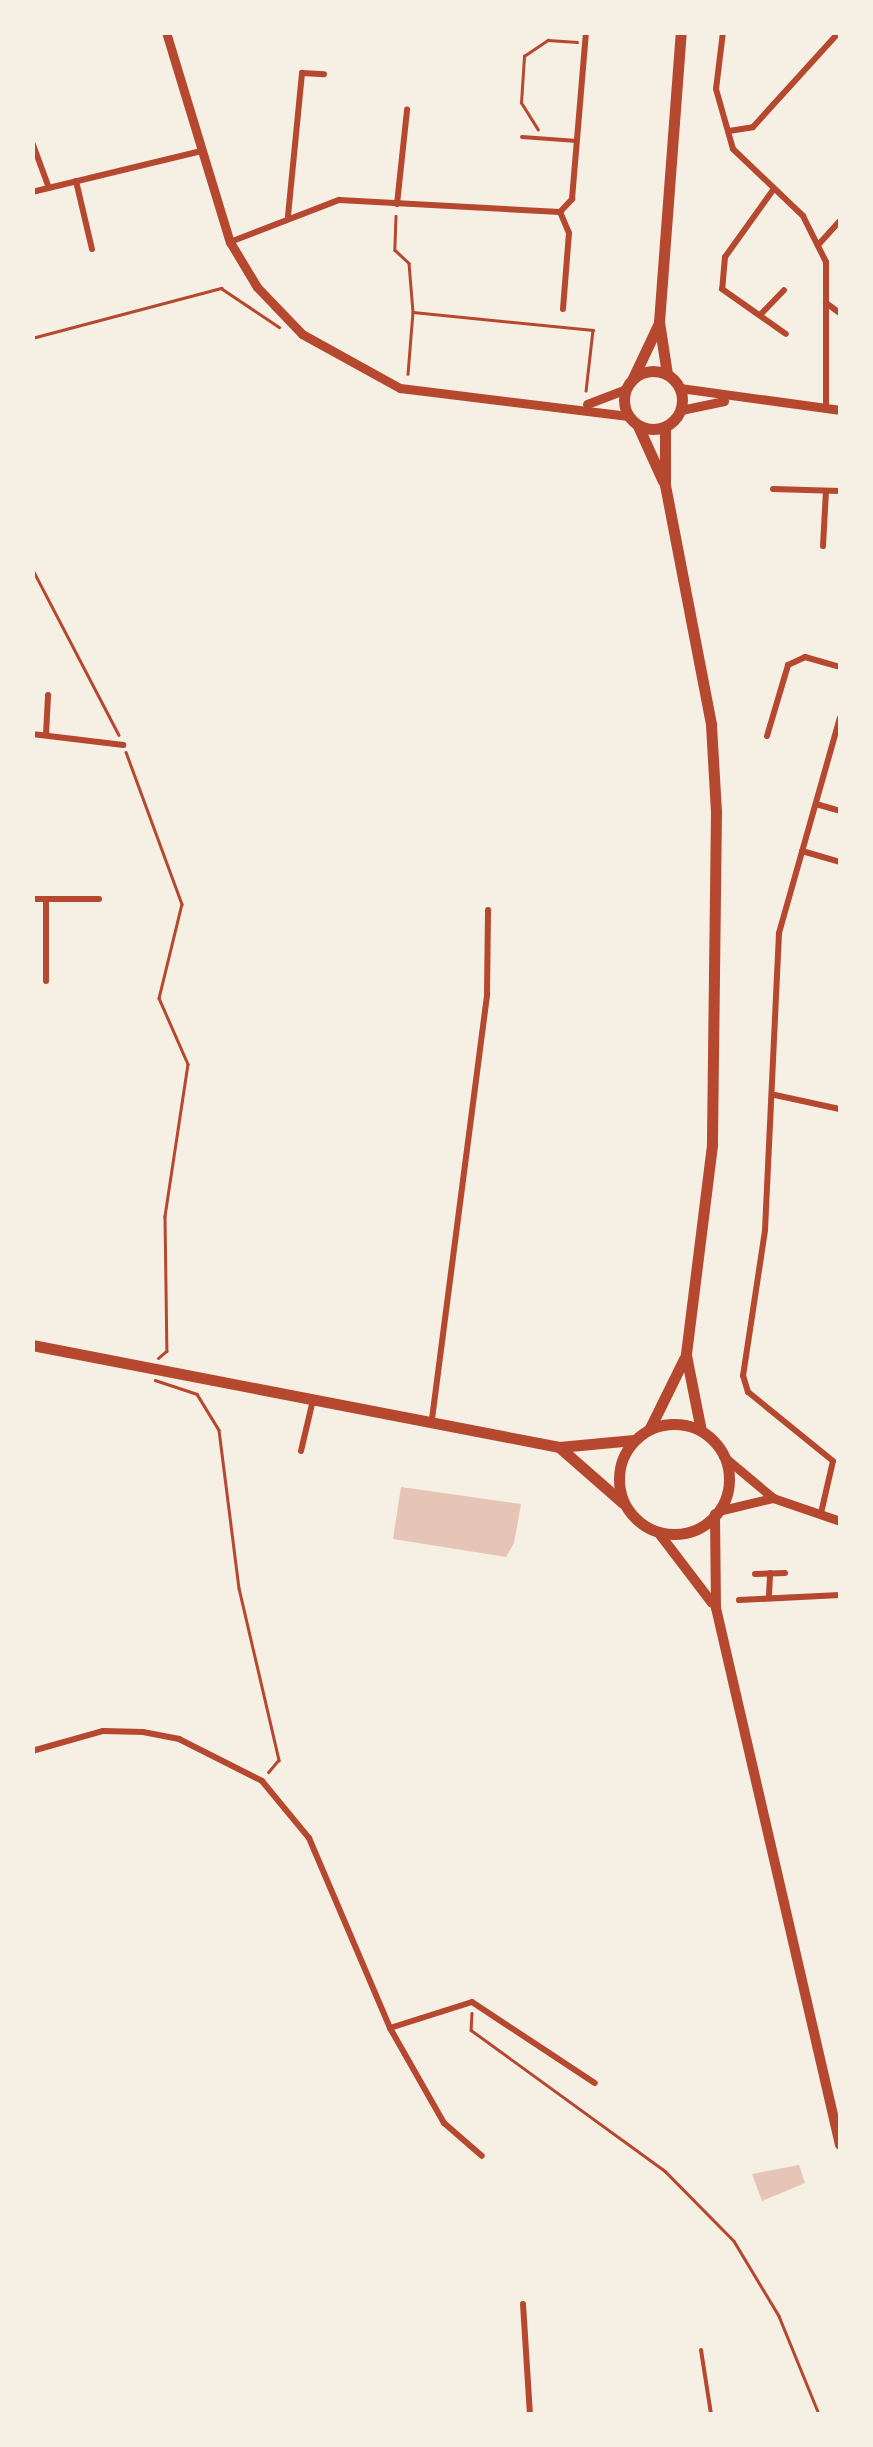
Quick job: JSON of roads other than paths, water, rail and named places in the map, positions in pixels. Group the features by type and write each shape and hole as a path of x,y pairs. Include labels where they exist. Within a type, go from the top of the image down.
{"main road":[{"path":"681,32 660,322 667,374 680,388 681,410 665,427 665,485 711,725 718,888 712,1144 686,1355 701,1431 723,1456 728,1484 716,1513 716,1608 840,2145"},
{"path":"660,322 629,383 633,421 665,485"},
{"path":"629,383 667,374"},
{"path":"633,421 665,427"},
{"path":"32,1345 558,1446 634,1440"},
{"path":"624,1504 619,1470 634,1440 649,1429 686,1355"},
{"path":"649,1429 701,1431"},
{"path":"558,1446 658,1532 716,1608"},
{"path":"658,1532 683,1533 716,1513"}],"street":[{"path":"166,32 197,152 230,242 280,312 359,372 454,397 584,405 633,421"},
{"path":"560,212 572,199 586,32"},
{"path":"723,32 716,89 733,149 819,244 825,302 826,408"},
{"path":"729,131 753,127 839,32"},
{"path":"288,216 302,73 324,74"},
{"path":"397,204 407,110"},
{"path":"32,142 49,188"},
{"path":"32,192 197,152"},
{"path":"76,181 92,249"},
{"path":"773,190 724,256 722,288 786,334"},
{"path":"230,242 288,216 339,200 560,212"},
{"path":"560,212 569,232 563,310"},
{"path":"819,244 840,221"},
{"path":"762,314 784,290"},
{"path":"825,302 840,313"},
{"path":"584,405 629,383"},
{"path":"680,388 727,400 840,410"},
{"path":"681,410 727,400"},
{"path":"774,489 840,491"},
{"path":"823,546 826,491"},
{"path":"767,736 788,665 805,657 840,667"},
{"path":"46,735 48,695"},
{"path":"820,1514 833,1461 748,1392 743,1376 775,1096 779,933 840,718"},
{"path":"32,734 123,744"},
{"path":"816,804 840,811"},
{"path":"802,851 840,862"},
{"path":"32,899 99,898"},
{"path":"46,899 46,981"},
{"path":"432,1419 487,994 488,910"},
{"path":"775,1096 840,1109"},
{"path":"301,1451 313,1400"},
{"path":"723,1456 773,1498 840,1521"},
{"path":"716,1513 773,1498"},
{"path":"768,1595 770,1573"},
{"path":"754,1574 786,1573"},
{"path":"739,1600 768,1595 840,1595"},
{"path":"32,1751 103,1731 143,1732 179,1739 262,1781 309,1838 390,2028 444,2124 482,2156"},
{"path":"390,2028 472,2002 595,2083"},
{"path":"524,2304 530,2414"}],"lane":[{"path":"522,137 577,141"},
{"path":"701,2350 711,2414"}]}
